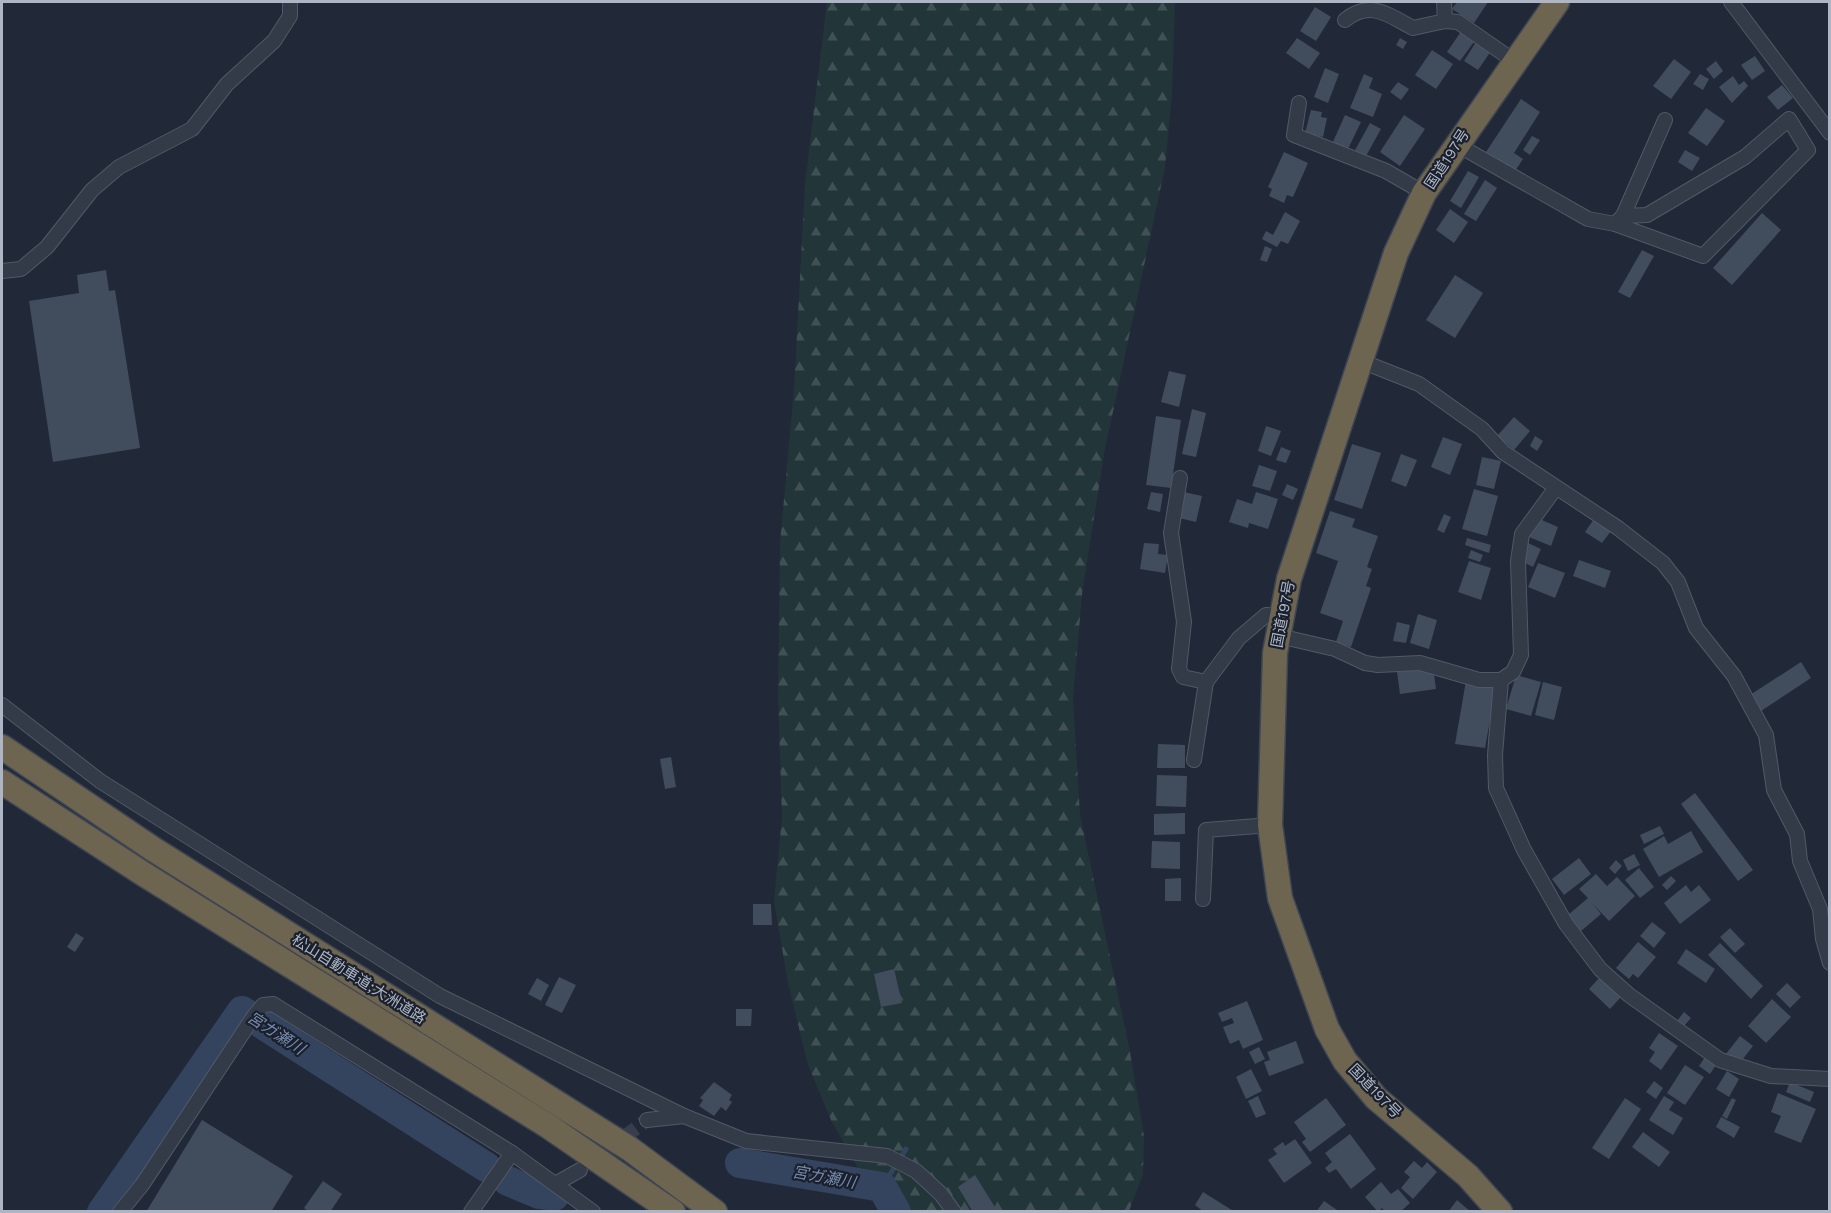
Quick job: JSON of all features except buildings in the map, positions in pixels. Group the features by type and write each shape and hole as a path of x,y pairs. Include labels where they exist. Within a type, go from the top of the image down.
{"highway":[{"name":"国道197号","path":"1500,1212 1468,1176 1376,1098 1345,1061 1327,1029 1280,898 1270,825 1275,653 1289,579 1396,253 1424,193 1557,2"},
{"name":"松山自動車道;大洲道路","path":"2,747 153,849 630,1149 716,1212"},
{"name":"松山自動車道;大洲道路","path":"2,782 142,873 548,1126 673,1212"}],"street":[{"path":"2,271 21,269 47,247 92,190 119,167 192,129 227,84 274,41 290,16 290,2"},
{"path":"1444,2 1445,21"},
{"path":"1731,2 1830,133"},
{"path":"1345,20 1356,9 1365,6 1376,7 1413,28 1445,21 1458,22 1514,61"},
{"path":"1299,103 1294,135 1386,171 1424,193"},
{"path":"1456,144 1588,219 1619,220 1647,215 1745,157 1789,119 1808,150 1703,256 1619,220"},
{"path":"1619,220 1665,120"},
{"path":"1361,361 1419,384 1482,429 1503,452 1555,489 1618,528 1663,563 1678,582 1696,628 1734,676 1766,735 1774,790 1797,834 1800,861 1820,909 1823,939 1830,963"},
{"path":"1180,478 1171,533 1174,571 1184,621 1179,669 1183,677 1206,682"},
{"path":"1194,760 1206,682 1239,638 1266,615 1281,626 1365,663 1378,665 1420,663 1479,680 1500,680 1513,672 1521,655 1518,561 1522,534 1555,489"},
{"path":"1500,680 1495,755 1496,789 1529,859 1566,924 1600,969 1629,995 1720,1060 1771,1076 1830,1079"},
{"path":"2,705 100,781 440,996 684,1116 746,1141 887,1156 916,1171 941,1194 954,1212"},
{"path":"1203,899 1206,830 1270,825"},
{"path":"120,1212 142,1185 254,1016 263,1005 273,1004 512,1153 557,1183 593,1212"},
{"path":"647,1120 684,1116"},
{"path":"471,1212 512,1153"},
{"path":"557,1183 580,1170"}],"green space":[{"path":"827,2 1175,2 1172,95 1165,167 1104,454 1082,594 1073,699 1080,815 1130,1052 1144,1136 1143,1174 1129,1211 888,1211 863,1177 831,1120 808,1065 788,983 774,901 782,817 778,697 780,543 794,390 805,184"}],"waterway":[{"name":"宮ガ瀬川","path":"102,1212 242,1011 486,1167"},
{"path":"882,1187 906,1149"},
{"name":"宮ガ瀬川","path":"740,1163 882,1187 896,1212"},
{"name":"宮ガ瀬川","path":"508,1181 539,1194 554,1196"}],"tunnel":[{"path":"591,1162 647,1120"}]}
